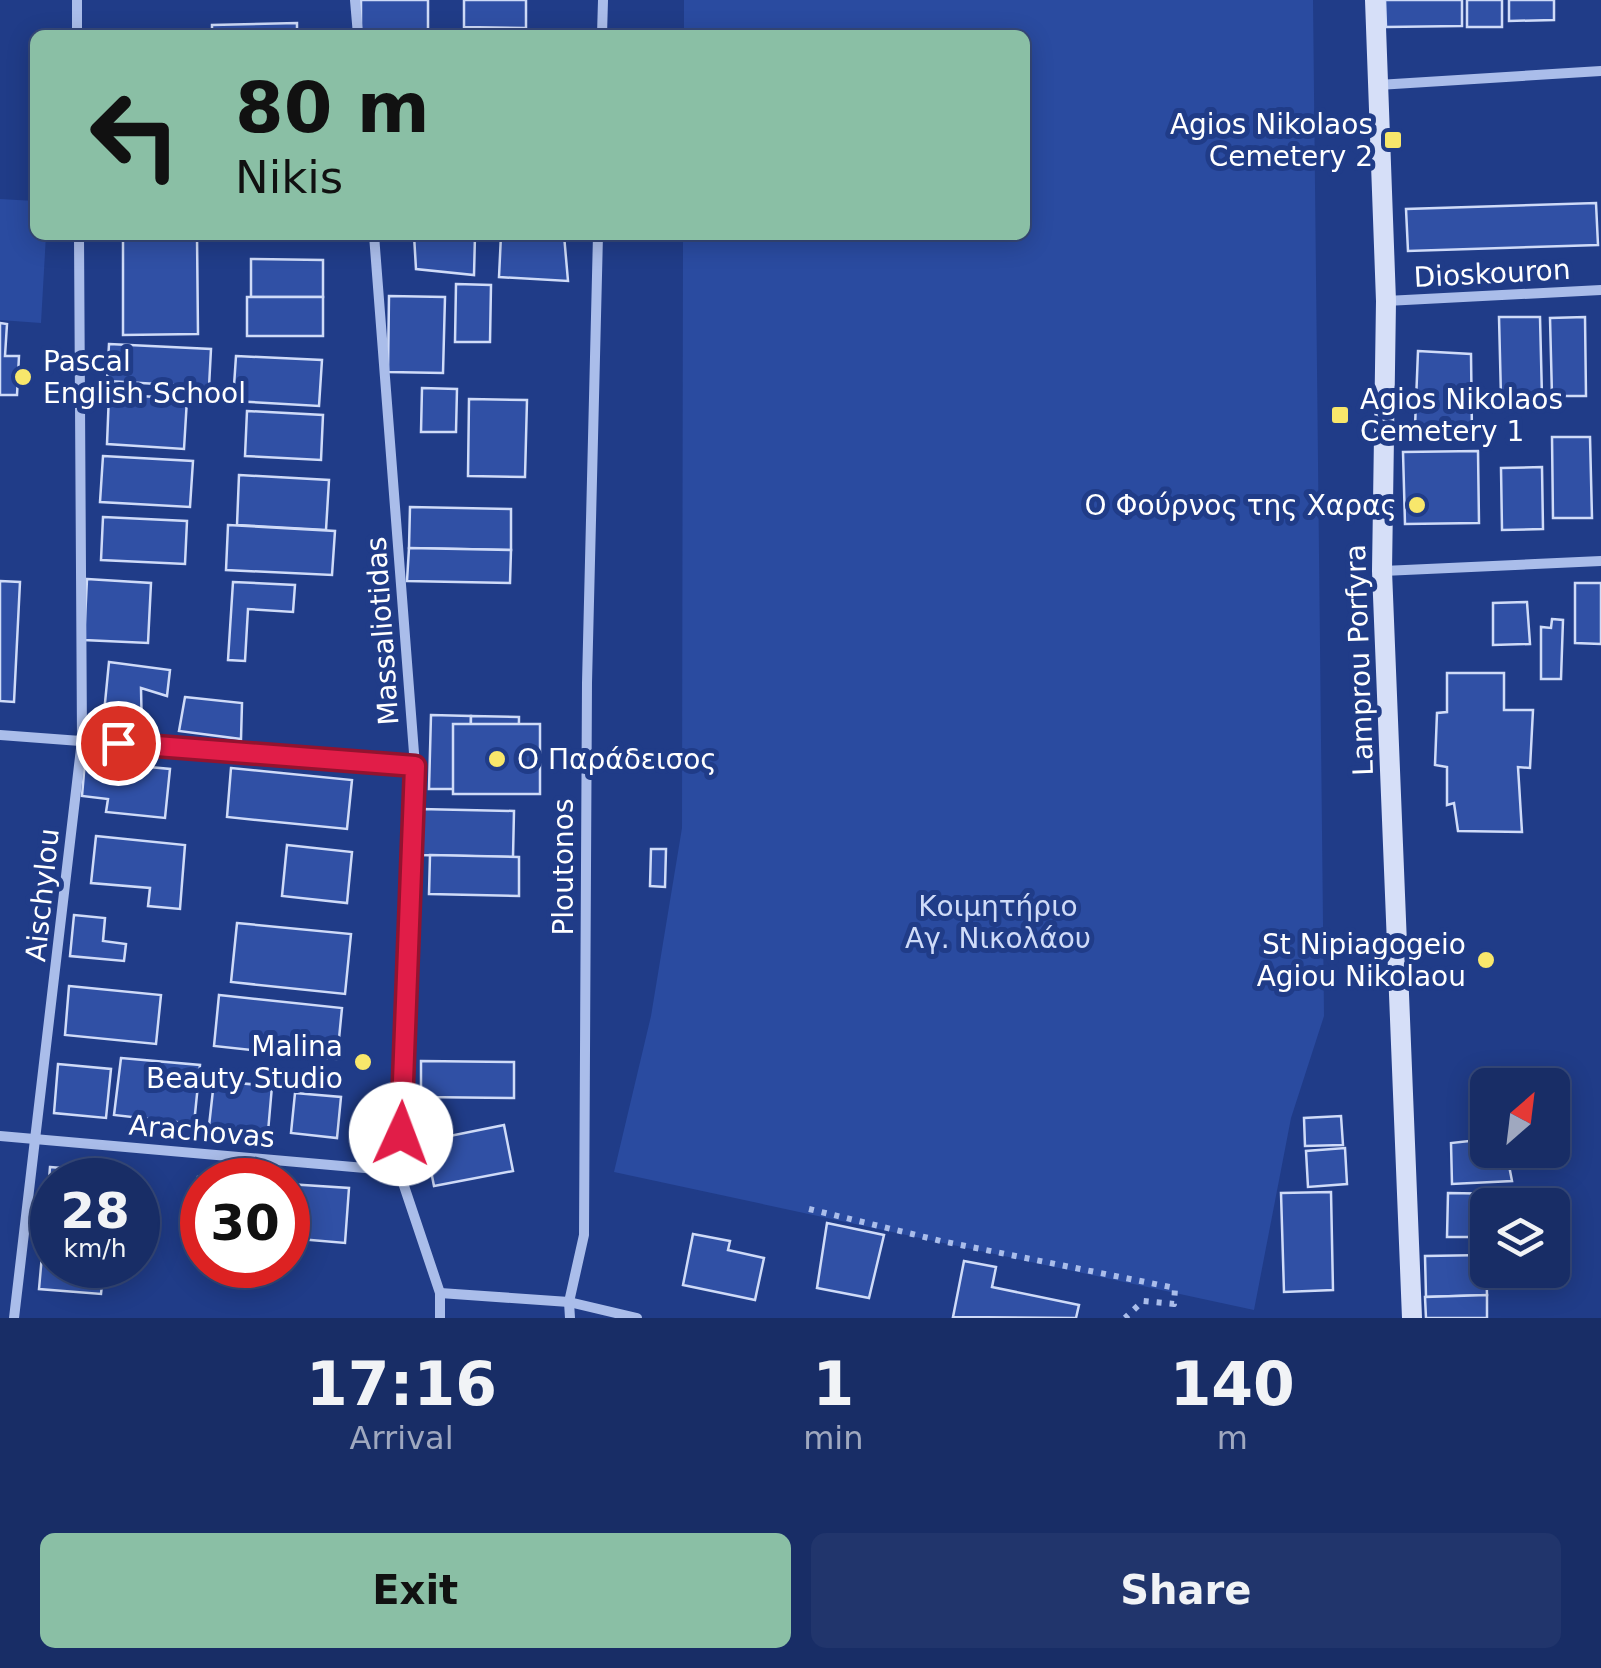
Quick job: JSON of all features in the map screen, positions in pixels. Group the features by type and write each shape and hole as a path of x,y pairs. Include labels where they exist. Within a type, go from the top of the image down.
{"street":[{"path":"77,0 78,30"},
{"path":"356,0 358,30"},
{"path":"602,30 603,0"},
{"name":"Lamprou Porfyra","path":"1374,0 1386,301 1382,571 1412,1318"},
{"path":"1378,85 1601,72"},
{"name":"Aischylou","path":"14,1318 82,740 78,240"},
{"name":"Massaliotidas","path":"374,240 415,766 400,1170 440,1294 440,1318"},
{"name":"Ploutonos","path":"570,1318 569,1302 584,1235 587,683 598,240"},
{"name":"Dioskouron","path":"1386,301 1601,290"},
{"path":"1382,571 1601,561"},
{"path":"0,734 415,766"},
{"name":"Arachovas","path":"0,1136 400,1170"},
{"path":"440,1294 569,1302 637,1318"}],"path":[{"path":"809,1209 940,1241 1175,1288 1174,1304 1142,1301 1124,1318"}],"green space":[{"name":"Κοιμητήριο Αγ. Νικολάου","path":"684,0 1313,0 1324,1016 1291,1118 1254,1310 614,1172 651,1016 682,828 683,240 1030,240 1030,30 684,30"},
{"path":"0,199 30,201 30,240 46,240 41,323 0,320"}],"building":[{"path":"361,0 428,0 428,30 361,30"},
{"path":"464,0 526,0 526,28 464,27"},
{"path":"1385,0 1462,0 1462,26 1386,27"},
{"path":"1467,0 1502,0 1502,27 1467,27"},
{"path":"1509,0 1554,0 1554,20 1509,21"},
{"path":"297,23 297,30 212,30 212,25"},
{"path":"1596,203 1598,245 1408,251 1406,209"},
{"path":"123,240 197,240 198,334 123,335"},
{"path":"414,240 475,240 474,275 416,269"},
{"path":"501,240 564,240 568,281 499,277"},
{"path":"251,259 323,260 323,297 251,297"},
{"path":"456,284 491,285 490,342 455,342"},
{"path":"389,296 445,297 443,373 388,372"},
{"path":"247,297 323,297 323,336 247,336"},
{"path":"1499,317 1540,317 1542,397 1501,397"},
{"path":"1585,317 1586,396 1552,396 1550,318"},
{"path":"0,323 7,324 5,356 19,356 17,395 0,395"},
{"path":"109,344 211,349 209,387 107,381"},
{"path":"1418,351 1471,354 1472,435 1415,427"},
{"path":"236,356 322,360 319,406 233,401"},
{"path":"422,388 457,389 456,432 421,432"},
{"path":"109,394 187,399 184,449 107,444"},
{"path":"469,399 527,400 525,477 468,476"},
{"path":"247,411 323,415 321,460 245,456"},
{"path":"1552,437 1590,437 1592,518 1553,518"},
{"path":"1478,451 1479,523 1405,524 1403,452"},
{"path":"103,456 193,461 190,507 100,502"},
{"path":"1542,467 1543,529 1502,530 1501,468"},
{"path":"239,475 329,480 326,530 237,525"},
{"path":"410,507 511,509 511,550 409,548"},
{"path":"103,517 187,521 185,564 101,560"},
{"path":"228,525 335,531 332,575 226,570"},
{"path":"409,548 511,550 510,583 407,581"},
{"path":"87,579 151,583 148,643 84,640"},
{"path":"0,581 20,582 14,702 0,701"},
{"path":"233,582 295,585 293,612 248,609 245,661 228,660"},
{"path":"1575,583 1601,583 1601,644 1575,643"},
{"path":"1527,602 1530,644 1493,645 1493,603"},
{"path":"1552,619 1563,620 1561,679 1541,679 1541,627 1551,628"},
{"path":"109,662 170,670 167,696 141,688 142,736 112,731 104,713"},
{"path":"1447,673 1504,673 1504,710 1533,710 1530,768 1518,767 1522,832 1458,831 1454,803 1447,805 1447,767 1435,765 1437,713 1447,712"},
{"path":"185,697 242,703 241,739 179,731"},
{"path":"431,715 471,716 470,789 429,789"},
{"path":"471,716 519,717 518,791 470,789"},
{"name":"Ο Παράδεισος","path":"453,724 540,724 540,794 453,794"},
{"path":"85,761 170,769 165,818 106,812 108,799 82,796"},
{"path":"231,768 352,780 347,829 227,817"},
{"path":"420,809 514,811 513,857 419,855"},
{"path":"96,836 185,845 180,909 148,906 150,888 91,883"},
{"path":"287,845 352,852 347,903 282,896"},
{"path":"651,849 666,849 665,887 650,886"},
{"path":"430,855 519,857 519,896 429,894"},
{"path":"74,915 105,918 103,941 126,944 124,961 70,956"},
{"path":"237,923 351,934 345,994 231,982"},
{"path":"69,986 161,995 156,1044 65,1035"},
{"path":"219,995 342,1008 337,1059 214,1046"},
{"path":"121,1058 200,1065 194,1124 114,1115"},
{"path":"421,1061 514,1062 514,1098 421,1097"},
{"path":"58,1064 111,1069 106,1118 54,1113"},
{"path":"214,1081 272,1086 268,1132 209,1126"},
{"path":"295,1093 341,1097 337,1138 291,1133"},
{"path":"1341,1116 1343,1145 1305,1146 1304,1118"},
{"path":"504,1125 513,1171 434,1186 425,1141"},
{"path":"1470,1141 1470,1168 1509,1168 1512,1181 1452,1184 1451,1143"},
{"path":"1345,1148 1347,1184 1308,1187 1306,1151"},
{"path":"310,1185 349,1188 345,1243 310,1240"},
{"path":"1331,1192 1333,1290 1284,1292 1281,1193"},
{"path":"1448,1193 1470,1193 1470,1237 1447,1237"},
{"path":"827,1223 884,1235 869,1298 817,1288"},
{"path":"693,1234 730,1241 728,1250 764,1258 755,1300 683,1285"},
{"path":"1470,1255 1470,1288 1487,1288 1487,1295 1426,1297 1425,1256"},
{"path":"964,1261 996,1267 992,1287 1079,1305 1076,1318 953,1317"},
{"path":"39,1288 102,1288 101,1294"},
{"path":"1487,1295 1487,1318 1426,1318 1425,1297"}],"place":[{"name":"Agios Nikolaos Cemetery 2","path":"1393,140"},
{"name":"Pascal English School","path":"23,377"},
{"name":"Agios Nikolaos Cemetery 1","path":"1340,415"},
{"name":"Ο Φούρνος της Χαρας","path":"1417,505"},
{"name":"Ο Παράδεισος","path":"497,759"},
{"name":"St Nipiagogeio Agiou Nikolaou","path":"1486,960"},
{"name":"Malina Beauty Studio","path":"363,1062"}],"route":[{"path":"118,743 415,766 401,1134"}]}
